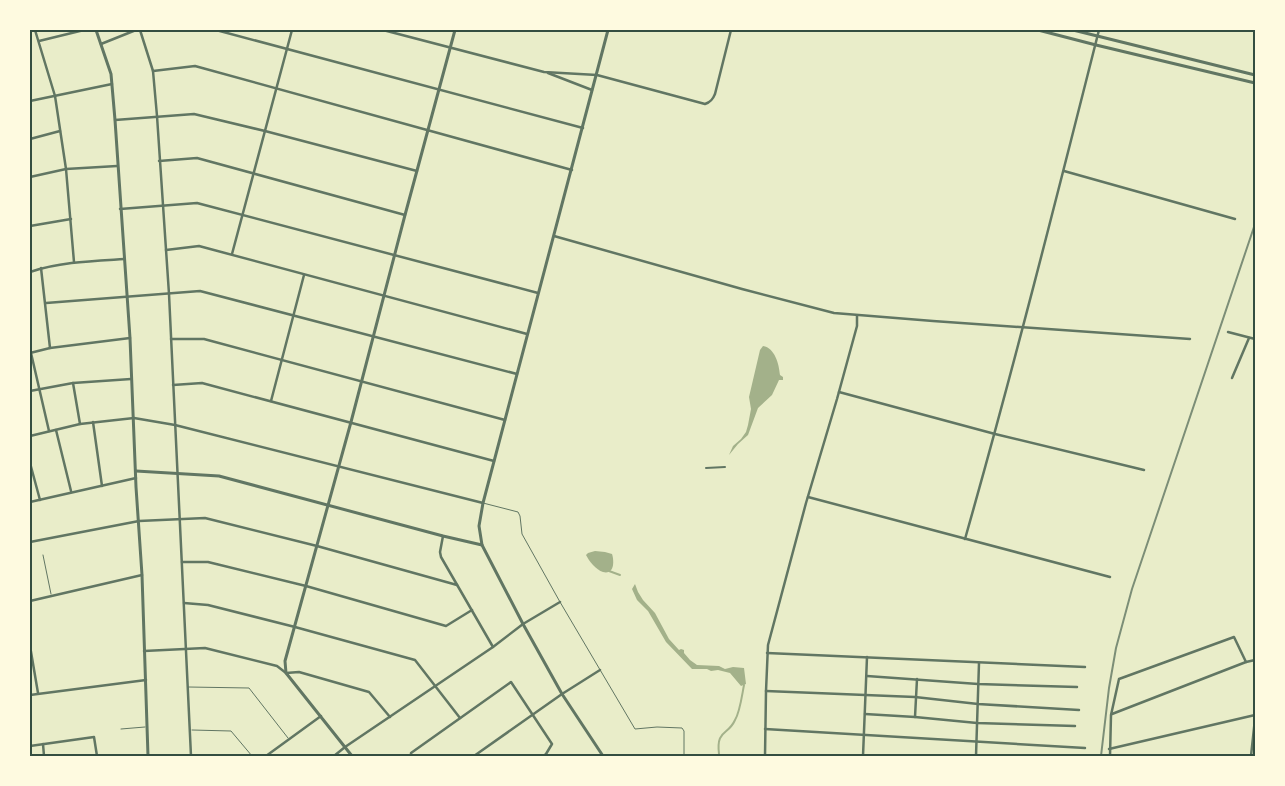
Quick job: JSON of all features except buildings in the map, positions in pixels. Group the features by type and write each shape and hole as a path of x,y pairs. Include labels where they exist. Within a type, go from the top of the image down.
{"street":[{"path":"35,30 55,96 66,169 74,262"},
{"path":"38,41 84,30"},
{"path":"96,30 111,74 115,120 130,338 142,575 148,756"},
{"path":"101,44 136,30"},
{"path":"140,30 152,71 157,116 169,294 190,756"},
{"path":"216,30 583,128"},
{"path":"232,254 292,30"},
{"path":"383,30 544,72 593,91"},
{"path":"286,673 285,661 352,422 394,256 455,30"},
{"path":"603,756 562,694 523,624 482,545 479,526 483,503 608,30"},
{"path":"544,72 597,75 700,103 710,103 715,94 731,30"},
{"path":"1038,30 1255,83"},
{"path":"1073,30 1255,75"},
{"path":"965,539 1023,328 1100,30"},
{"path":"152,71 195,66 572,170"},
{"path":"30,101 112,84"},
{"path":"115,120 194,114 417,171"},
{"path":"30,139 60,131"},
{"path":"159,161 197,158 405,215"},
{"path":"30,177 66,169 118,166"},
{"path":"1064,171 1235,219"},
{"path":"120,209 196,204 538,293"},
{"path":"30,226 71,219"},
{"path":"554,236 834,313 1190,339"},
{"path":"166,250 199,246 527,334"},
{"path":"30,272 74,262 124,259"},
{"path":"41,268 50,348"},
{"path":"271,401 304,274"},
{"path":"46,303 200,291 517,374"},
{"path":"764,756 768,653 773,626 839,392 857,316"},
{"path":"1228,332 1255,339"},
{"path":"49,431 30,353 50,348 130,338"},
{"path":"1232,378 1249,338"},
{"path":"171,339 204,339 505,420"},
{"path":"30,390 73,383 131,378"},
{"path":"73,383 80,424"},
{"path":"173,385 202,384 352,422 494,461"},
{"path":"839,392 994,434 1144,470"},
{"path":"30,436 80,424 134,418 175,425 483,503"},
{"path":"93,422 102,486"},
{"path":"56,430 71,492"},
{"path":"30,462 40,500"},
{"path":"706,468 725,467"},
{"path":"136,471 219,476 482,545"},
{"path":"30,502 136,478"},
{"path":"808,497 1110,577"},
{"path":"30,542 139,521 205,518 457,585"},
{"path":"444,536 440,555 493,647"},
{"path":"182,562 208,562 306,586 446,626 472,610"},
{"path":"30,601 142,575"},
{"path":"334,756 493,647 523,624 560,602"},
{"path":"184,603 208,605 415,660 460,718"},
{"path":"1110,756 1111,715 1119,679 1234,637 1246,662"},
{"path":"30,646 38,693"},
{"path":"144,650 205,648 277,666 286,673 352,756"},
{"path":"768,653 1085,667"},
{"path":"863,756 868,657"},
{"path":"1111,715 1255,660"},
{"path":"976,756 979,663"},
{"path":"474,756 562,694 600,670"},
{"path":"286,673 298,672 369,692 390,717"},
{"path":"867,676 978,684 1077,686"},
{"path":"30,694 146,680"},
{"path":"916,717 917,680"},
{"path":"411,756 411,753 511,682 552,744 543,756"},
{"path":"766,691 916,697 978,704 1079,710"},
{"path":"865,714 977,723 1075,726"},
{"path":"266,756 321,716"},
{"path":"1109,749 1255,717 1251,756"},
{"path":"765,729 1085,748"},
{"path":"30,746 94,737 97,756"},
{"path":"43,744 44,756"}],"lane":[{"path":"483,503 518,512 522,534 635,729 657,727 682,728 684,731 684,756"},
{"path":"43,555 51,595"},
{"path":"188,687 249,688 289,739"},
{"path":"121,729 147,726"},
{"path":"190,730 231,731 252,756"}],"shaded area":[{"path":"763,346 773,353 783,380 779,380 772,395 758,408 748,435 729,455 733,446 746,432 751,409 749,397 760,350"},
{"path":"595,551 612,554 613,563 610,571 600,571 589,560 586,555"},
{"path":"635,584 643,600 655,613 669,639 679,650 684,650 684,653 690,660 697,665 719,666 725,669 733,667 744,668 746,684 741,686 730,673 718,670 692,669 666,642 648,611 637,600 632,589"}],"waterway":[{"path":"609,571 620,575"},
{"path":"719,754 719,740 737,717 744,685"}],"railway":[{"path":"1101,756 1116,648 1132,589 1255,224"}]}
